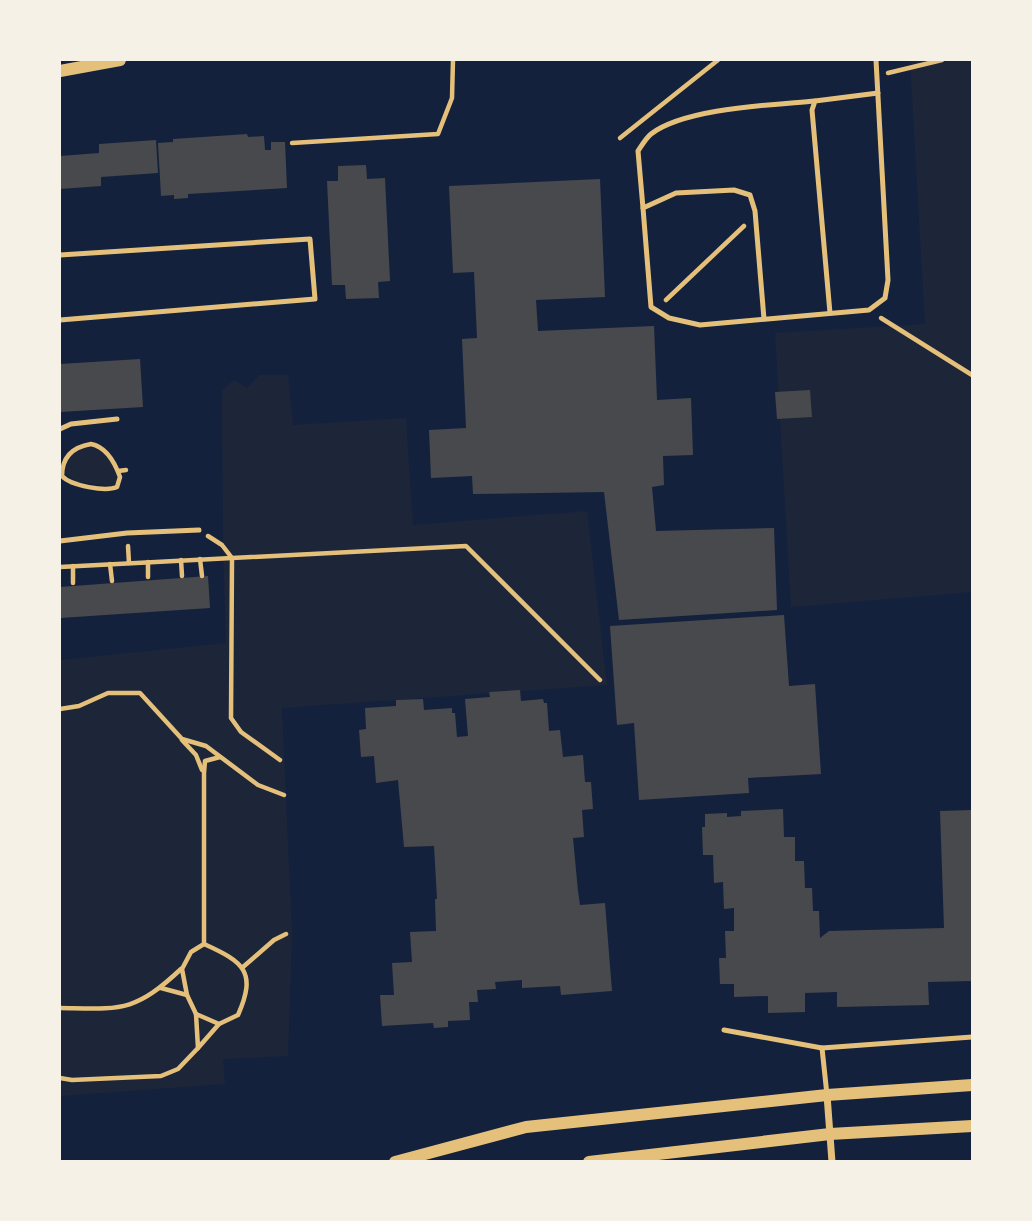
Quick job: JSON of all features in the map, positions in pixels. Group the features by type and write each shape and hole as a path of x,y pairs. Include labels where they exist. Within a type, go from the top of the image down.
{"street":[{"path":"60,71 120,60"},
{"path":"394,1161 526,1128 827,1095 972,1085"},
{"path":"827,1095 832,1161"},
{"path":"589,1161 830,1134 972,1126"}],"lane":[{"path":"876,60 878,93 888,280 885,298 869,310 700,325 669,318 651,307 638,151 649,135 668,124 703,114 878,93"},
{"path":"815,101 812,124 830,313"},
{"path":"643,208 676,193 734,190 750,195 755,216 764,319"},
{"path":"60,255 310,239 315,299 60,320"},
{"path":"60,429 71,424 117,419"},
{"path":"60,541 127,533 199,530"},
{"path":"724,1030 822,1048 972,1037"},
{"path":"822,1048 827,1095"}],"path":[{"path":"620,138 718,60"},
{"path":"877,76 942,60"},
{"path":"292,143 438,134 452,97 453,62"},
{"path":"656,310 755,216"},
{"path":"869,310 972,375"},
{"path":"91,444 102,447 118,471 120,485 111,490 76,485 61,477 67,456 75,449 91,444"},
{"path":"118,471 126,470"},
{"path":"199,530 222,545 232,558 231,718 241,732 280,760"},
{"path":"60,567 466,546 600,680"},
{"path":"201,559 202,576"},
{"path":"181,560 182,576"},
{"path":"148,562 148,577"},
{"path":"110,564 112,581"},
{"path":"73,566 73,583"},
{"path":"60,709 79,706 108,693 140,693 196,755 204,773"},
{"path":"181,739 205,746 258,785 284,794"},
{"path":"204,944 205,761 220,757"},
{"path":"243,967 274,940 286,934"},
{"path":"60,1078 72,1080 161,1076 178,1069 219,1024 238,1015 246,998 248,983 243,967 222,952 204,944"},
{"path":"60,1008 117,1009 140,1002 182,969 191,952 204,944"},
{"path":"182,969 187,995 196,1014 198,1048"},
{"path":"161,988 187,995"},
{"path":"196,1014 219,1024"}],"shaded area":[{"path":"910,60 972,60 972,592 791,607 775,333 925,324"},
{"path":"259,375 288,375 293,425 406,418 413,525 587,511 607,685 282,708 292,935 288,1056 223,1059 225,1084 60,1096 60,660 226,643 222,390 234,380 247,388"},
{"path":"95,447 106,457 114,470 118,479 113,486 77,482 65,473 70,457 83,449"}],"building":[{"path":"247,134 248,137 264,136 265,150 271,150 271,142 285,142 287,188 188,194 188,198 174,199 174,195 161,196 158,143 173,142 173,139"},
{"path":"156,140 158,173 101,177 101,186 60,189 60,156 99,153 99,144"},
{"path":"366,165 367,179 385,178 390,281 378,282 379,298 346,299 345,285 332,285 327,181 338,181 338,166"},
{"path":"600,179 605,297 536,300 538,331 654,326 657,400 691,398 693,455 663,456 664,485 652,487 656,531 774,528 777,610 619,620 604,492 473,494 472,476 431,478 429,430 466,428 462,339 477,338 474,272 453,273 449,186"},
{"path":"140,359 143,407 60,412 60,364"},
{"path":"810,390 812,417 777,419 775,392"},
{"path":"208,576 210,608 60,618 60,587"},
{"path":"784,615 789,686 815,684 821,774 748,778 749,793 639,800 634,723 617,725 610,626"},
{"path":"520,690 521,701 543,699 544,703 547,703 549,731 560,730 563,757 583,755 585,782 591,782 593,809 582,810 584,837 573,838 578,891 580,905 605,903 612,991 561,995 560,986 522,988 522,980 495,982 496,989 477,990 478,1002 469,1002 470,1020 448,1021 448,1027 434,1028 433,1023 382,1026 380,995 394,995 392,963 412,962 410,932 436,931 437,899 434,846 404,847 398,780 376,783 374,756 361,757 359,730 366,729 365,708 396,706 396,700 423,699 424,710 452,708 452,713 455,713 457,737 468,736 465,699 490,697 489,692"},
{"path":"783,809 784,837 795,837 795,861 804,861 805,888 812,888 813,911 819,911 820,938 829,931 944,928 940,811 972,810 972,981 928,982 929,1005 837,1007 837,992 805,993 805,1012 768,1013 768,996 734,997 734,984 720,984 719,958 726,958 725,931 734,931 734,908 724,909 723,882 714,883 713,855 703,855 702,827 705,827 705,814 727,813 727,817 741,816 741,811"}]}
